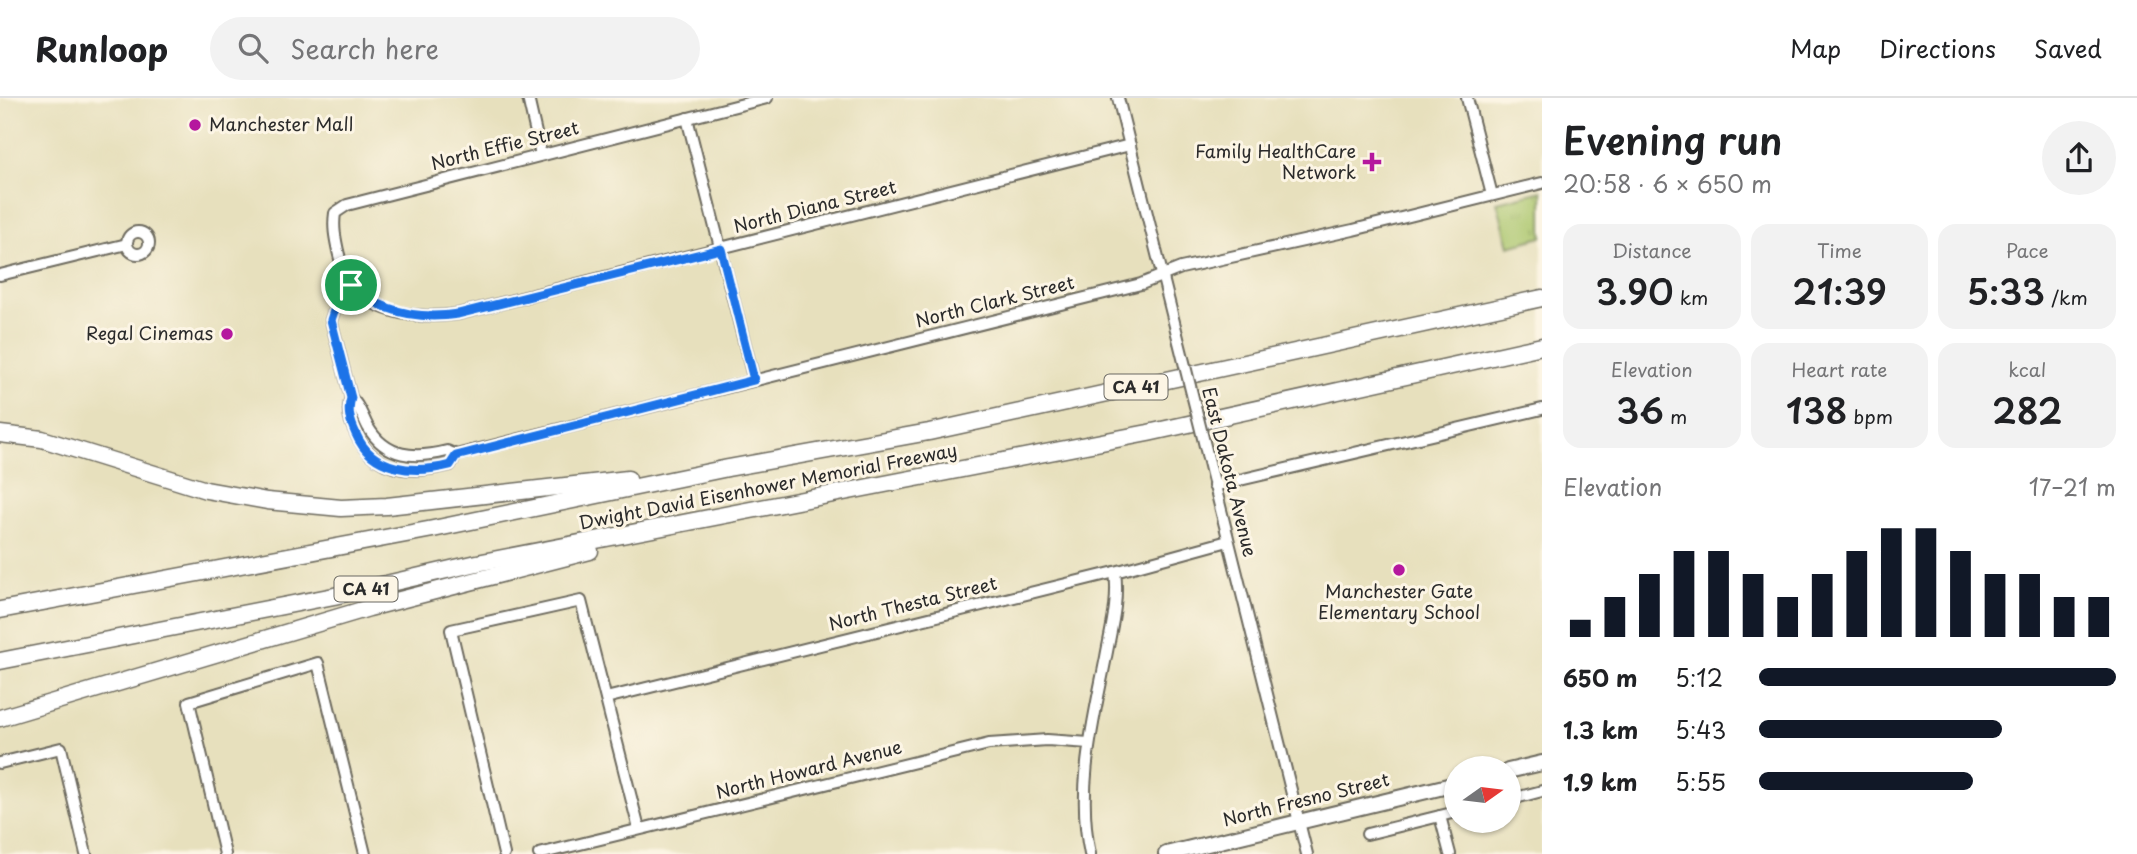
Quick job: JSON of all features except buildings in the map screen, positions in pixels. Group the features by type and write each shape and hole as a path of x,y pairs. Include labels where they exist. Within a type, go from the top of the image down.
{"highway":[{"name":"Dwight David Eisenhower Memorial Freeway","path":"0,610 433,529 728,468 929,432 1542,298"},
{"name":"Dwight David Eisenhower Memorial Freeway","path":"0,661 334,596 477,563 1148,433 1542,346"},
{"path":"0,434 43,439 206,490 267,501 341,508 387,506 728,468"},
{"path":"0,718 369,608 732,515"}],"main road":[{"path":"1521,768 1542,762"},
{"name":"North Fresno Street","path":"1166,854 1444,787"}],"street":[{"path":"527,98 541,155"},
{"name":"North Effie Street","path":"351,285 343,270 333,227 335,213 347,205 767,98"},
{"name":"East Dakota Avenue","path":"1118,98 1307,854"},
{"path":"1467,98 1492,195"},
{"path":"687,118 754,380"},
{"name":"North Diana Street","path":"351,285 365,298 382,307 420,316 458,314 1129,145"},
{"name":"North Clark Street","path":"456,456 447,451 419,457 399,454 380,443 351,398 347,409 365,450 382,463 402,468 433,469 450,465 456,456 1141,284 1181,268 1353,230 1542,183"},
{"path":"0,275 127,244"},
{"path":"351,285 337,302 331,320 351,398"},
{"path":"1214,485 1542,409"},
{"name":"North Thesta Street","path":"606,698 1115,572 1228,541"},
{"path":"1090,854 1083,793 1089,743 1116,605 1115,572"},
{"path":"504,854 451,630 581,601 639,828"},
{"path":"225,854 190,702 318,663 365,854"},
{"name":"North Howard Avenue","path":"539,854 989,744 1047,740 1089,743"},
{"path":"0,762 61,748 86,854"},
{"path":"1521,797 1542,792"},
{"path":"1367,834 1444,815"},
{"path":"1440,816 1450,854"}],"green space":[{"path":"1542,191 1542,237 1509,246 1497,202"}],"place":[{"name":"Manchester Mall","path":"195,125"},
{"name":"Family HealthCare Network","path":"1372,162"},
{"name":"Regal Cinemas","path":"227,334"},
{"name":"Manchester Gate Elementary School","path":"1399,570"}],"route":[{"path":"721,249 754,380 456,456 450,465 412,470 393,467 373,459 365,450 347,409 351,398 331,320 337,302 351,285 365,298 382,307 402,313 438,317 721,249"}]}
